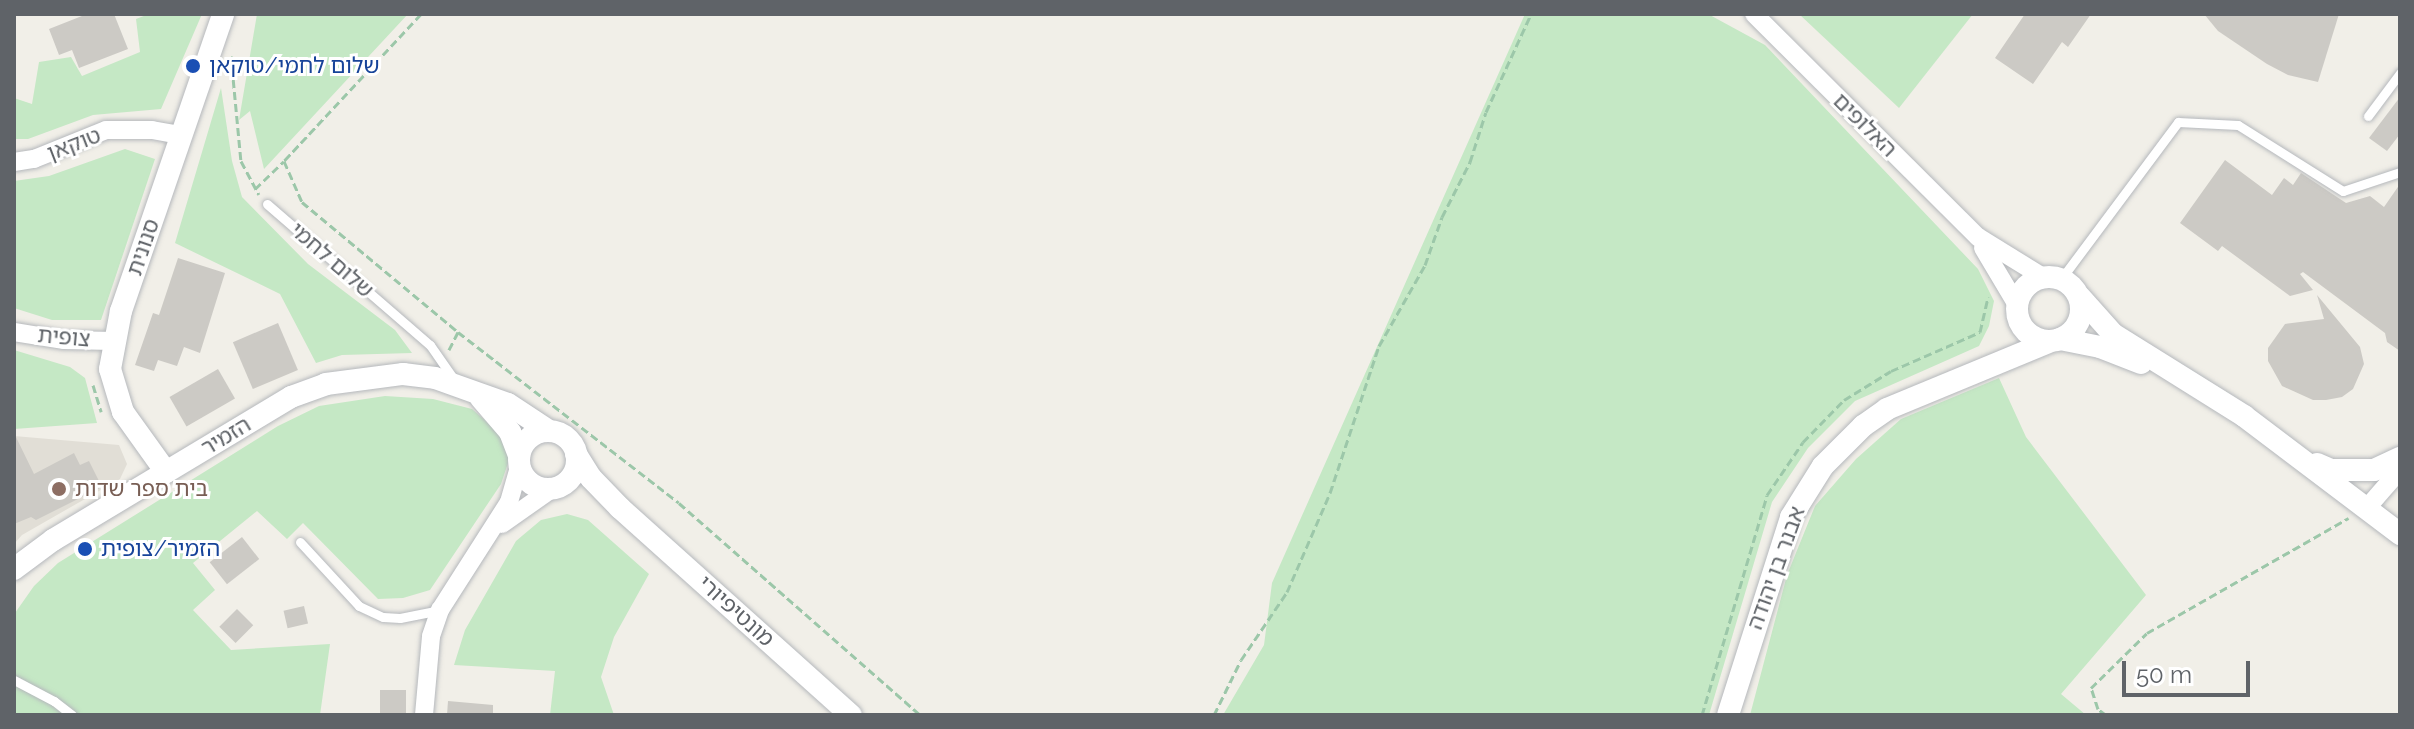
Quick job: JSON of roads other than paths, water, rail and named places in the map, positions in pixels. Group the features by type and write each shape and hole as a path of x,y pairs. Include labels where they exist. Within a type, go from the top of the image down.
{"street":[{"name":"סנונית","path":"166,472 123,412 110,369 114,341 223,14"},
{"name":"האלופים","path":"1754,17 1967,226 2003,255 2052,278"},
{"name":"טוקאן","path":"14,162 34,159 106,130 152,130 181,135"},
{"name":"האלופים","path":"1967,226 1993,261 2017,310"},
{"path":"2194,385 2100,347 2029,334 2017,310 2026,287 2052,278 2080,297 2113,334 2194,385 2305,460 2400,534"},
{"path":"2055,340 2076,327 2081,318 2080,297"},
{"name":"אבנר בן יהודה","path":"1979,369 1995,355 2017,310"},
{"name":"צופית","path":"14,332 64,340 114,341"},
{"name":"אבנר בן יהודה","path":"1728,715 1791,517 1815,477 1840,448 1887,409 2055,340"},
{"name":"הזמיר","path":"14,569 29,555 291,397 326,384 403,374 460,385 508,404 549,431"},
{"name":"הזמיר","path":"460,385 495,411 510,432 519,461"},
{"path":"424,715 431,636 440,610 478,549 509,502 526,440 549,431 567,438 576,454 574,471 558,487 527,504 478,549"},
{"name":"מונטיפיורי","path":"576,454 591,478 620,508 851,715"},
{"path":"2305,460 2331,470 2351,471 2374,470 2400,458"},
{"path":"519,461 536,486 558,487"},
{"path":"2366,509 2400,470"},
{"name":"מונטיפיורי","path":"558,487 620,508"}],"lane":[{"path":"2368,116 2400,73"},
{"path":"2052,278 2178,122 2238,125 2343,191 2400,172"},
{"name":"שלום לחמי","path":"267,204 430,345 460,385"},
{"path":"300,542 359,606 383,617 400,618 440,610"},
{"path":"14,680 54,701 72,715"}],"place":[{"name":"שלום לחמי/טוקאן","path":"193,66"},
{"name":"בית ספר שדות","path":"59,489"},
{"name":"הזמיר/צופית","path":"85,549"}]}
